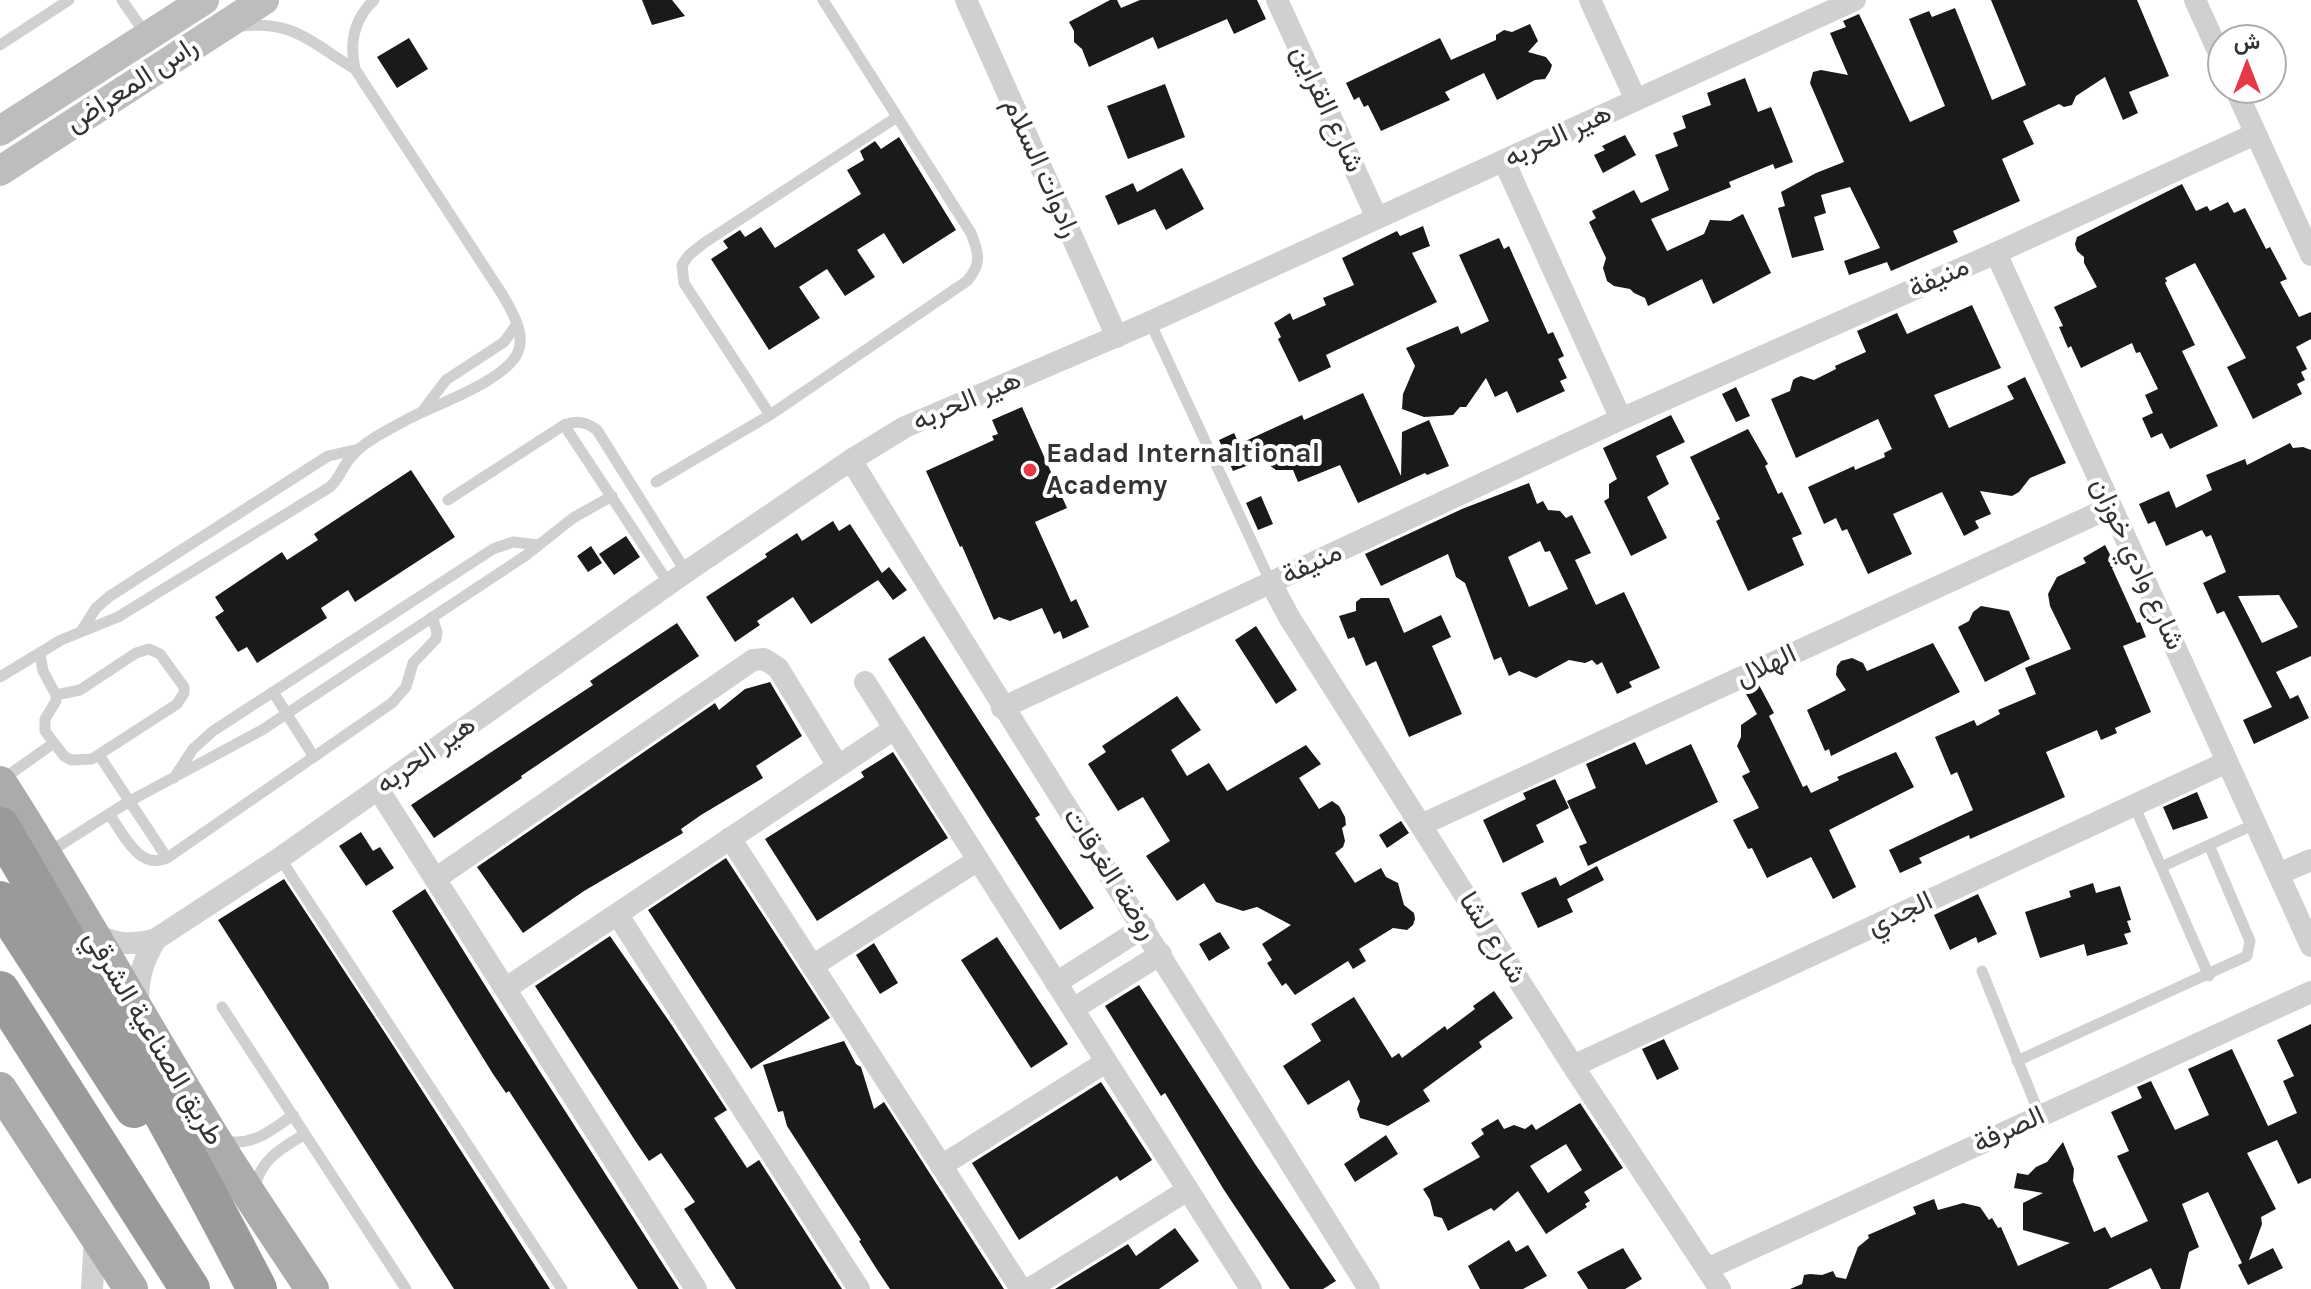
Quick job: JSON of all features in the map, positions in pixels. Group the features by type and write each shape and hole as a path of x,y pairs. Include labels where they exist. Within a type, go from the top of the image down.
{"highway":[{"path":"0,827 122,1035 198,1174 254,1289"},
{"name":"طريق الصناعية الشرقي","path":"0,901 254,1289"},
{"path":"0,991 190,1289"},
{"path":"0,1021 53,1075"}],"main road":[{"name":"طريق الصناعية الشرقي","path":"0,782 46,854 87,929 212,1136 312,1289"},
{"path":"0,1089 131,1289"}],"street":[{"name":"راس المعراض","path":"0,131 204,0"},
{"name":"راس المعراض","path":"0,171 264,0"},
{"name":"رادوات السلام","path":"966,0 1117,337"},
{"name":"شارع القراين","path":"1277,0 1377,218"},
{"path":"1590,0 1636,100"},
{"name":"هير الحربه","path":"87,929 104,939 122,944 140,944 156,939 280,858 677,578 905,427 1117,337 1855,0"},
{"path":"2195,0 2207,27"},
{"path":"2242,104 2311,255"},
{"name":"منيفة","path":"1002,708 1621,419 2255,134"},
{"path":"1504,161 1621,419"},
{"name":"شارع وادي خوزان","path":"1996,253 2311,946"},
{"name":"روضة الغرقات","path":"851,460 1002,708 1144,927 1369,1289"},
{"name":"الهلال","path":"1421,825 2111,507"},
{"name":"شارع لشا","path":"1271,583 1289,617 1573,1066 1720,1289"},
{"path":"435,879 753,660 764,659 778,668 838,766"},
{"path":"865,682 1251,1289"},
{"path":"505,989 894,729"},
{"name":"الجدي","path":"1573,1066 2227,762"},
{"path":"378,789 696,1289"},
{"path":"730,838 1021,1289"},
{"path":"814,965 978,860"},
{"path":"2278,874 2311,860"},
{"path":"617,914 859,1289"},
{"path":"1056,983 1144,927"},
{"path":"139,1014 137,992 140,970 156,939"},
{"path":"1073,1009 1161,954"},
{"name":"الصرفة","path":"1707,1269 2311,992"},
{"path":"941,1166 1106,1062"},
{"path":"1029,1289 1186,1191"},
{"path":"92,1289 95,1231"}],"lane":[{"path":"1,42 69,0"},
{"path":"122,0 147,37"},
{"path":"355,69 352,49 355,29 364,10 374,0"},
{"path":"656,482 770,415 967,281 979,261 971,233 823,0"},
{"path":"0,677 61,640 118,617 330,487 338,479 348,459 361,448 420,413 469,392 511,362 520,346 517,324 502,294 355,69 316,42 284,27 248,25 220,28"},
{"path":"770,415 684,283 682,265 704,243 897,117"},
{"path":"1150,322 1271,583"},
{"path":"420,413 446,380 504,342 517,324"},
{"path":"448,500 564,425 577,422 597,430 677,578"},
{"path":"564,425 612,496 677,578"},
{"path":"82,630 96,608 110,596 328,456 361,448"},
{"path":"46,854 128,802 262,730 539,545 573,518 612,496"},
{"path":"174,778 182,763 202,740 493,549 513,542 539,545"},
{"path":"109,814 144,860 154,862 167,858 400,696 413,663 436,639 436,624 432,617"},
{"path":"149,649 160,654 182,681 184,693 177,704 85,761 71,760 45,731 44,725 56,695 80,690 136,653 149,649"},
{"path":"40,654 43,671 56,695"},
{"path":"273,692 314,757"},
{"path":"0,782 54,743"},
{"path":"99,755 167,858"},
{"path":"2134,805 2209,976"},
{"path":"2161,867 2255,824"},
{"path":"2017,1061 2242,960 2250,946 2209,845"},
{"path":"280,858 562,1289"},
{"path":"1982,971 2040,1116"},
{"path":"222,1007 406,1289"},
{"path":"212,1136 229,1142 248,1142 293,1115"},
{"path":"254,1201 256,1183 269,1158 305,1134"}],"building":[{"path":"642,0 672,0 685,16 652,25"},
{"path":"1110,0 1117,0 1121,8 1140,0 1257,0 1266,19 1234,34 1227,19 1158,49 1153,37 1089,67 1082,49 1074,42 1074,31 1069,22"},
{"path":"1991,0 2137,0 2169,76 2129,92 2138,113 2123,120 2105,77 2076,96 2072,105 2064,107 2059,104 2023,121 2034,144 2002,159 2020,201 1953,231 1958,242 1891,271 1887,262 1849,275 1844,261 1880,248 1850,187 1821,195 1826,213 1814,217 1824,250 1792,258 1778,208 1785,206 1781,192 1844,162 1810,83 1813,72 1821,70 1848,75 1830,33 1846,27 1843,21 1859,14 1910,122 1945,106 1909,19 1929,11 1932,17 1955,8 1992,100 2026,85"},
{"path":"1530,24 1538,41 1528,52 1546,57 1552,65 1550,71 1545,79 1535,80 1497,100 1484,73 1445,92 1450,100 1381,131 1368,105 1364,107 1359,97 1354,100 1346,83 1440,38 1451,60 1496,40 1496,35 1504,30 1512,32"},
{"path":"409,38 428,69 397,88 377,57"},
{"path":"1745,78 1758,112 1771,107 1793,162 1775,169 1773,164 1729,182 1731,187 1651,219 1667,251 1704,234 1710,220 1730,221 1743,214 1771,273 1713,304 1702,279 1648,306 1645,298 1607,281 1603,268 1606,258 1589,222 1596,218 1592,211 1634,190 1641,203 1669,190 1655,155 1678,146 1673,133 1686,128 1682,116 1711,105 1707,93"},
{"path":"1165,84 1185,137 1128,159 1107,106"},
{"path":"1625,135 1636,155 1603,173 1594,155 1605,150 1602,146"},
{"path":"899,137 956,230 903,264 884,233 857,250 875,277 845,296 827,269 799,287 820,318 769,350 711,259 728,248 723,241 740,230 745,237 761,227 775,248 861,194 847,170 864,160 860,151 875,141 881,149"},
{"path":"1182,168 1204,209 1166,230 1155,209 1118,225 1105,196 1133,183 1137,192"},
{"path":"2182,184 2196,211 2207,206 2210,211 2228,202 2234,213 2245,208 2266,249 2270,247 2287,279 2280,282 2299,317 2311,312 2311,339 2296,347 2307,369 2301,372 2305,380 2297,384 2302,394 2253,419 2227,367 2246,358 2195,263 2165,278 2195,345 2182,351 2218,426 2170,449 2162,433 2151,438 2142,418 2153,413 2145,395 2158,389 2140,352 2136,353 2132,343 2081,368 2071,346 2068,348 2054,307 2097,287 2084,257 2077,251 2077,237"},
{"path":"1423,226 1430,246 1412,253 1437,302 1326,355 1331,367 1299,382 1278,339 1281,337 1274,323 1290,313 1293,320 1326,305 1323,298 1354,285 1342,258 1397,231 1400,236"},
{"path":"1499,238 1504,249 1509,246 1548,334 1553,332 1564,356 1558,359 1567,378 1560,381 1565,391 1517,413 1507,391 1495,397 1486,378 1466,407 1460,407 1453,415 1424,417 1402,409 1403,394 1415,366 1406,348 1458,326 1461,334 1489,321 1459,255"},
{"path":"1972,305 2001,368 1934,395 1949,428 2014,399 2007,386 2025,377 2066,463 2030,478 2012,496 1980,491 1991,514 1975,521 1979,528 1964,536 1942,492 1893,514 1912,554 1868,574 1847,529 1842,531 1836,518 1824,524 1808,487 1854,466 1855,470 1885,457 1884,453 1892,449 1878,419 1796,458 1771,399 1790,391 1796,378 1801,376 1814,380 1866,352 1857,331 1897,313 1907,334"},
{"path":"1736,387 1750,416 1736,422 1722,394"},
{"path":"1363,393 1401,476 1402,432 1429,420 1449,466 1427,475 1425,473 1358,503 1340,465 1298,482 1293,470 1276,470 1262,460 1233,471 1219,440 1234,433 1239,444 1302,415 1304,420"},
{"path":"1022,407 1067,508 1035,522 1071,602 1076,599 1089,627 1063,639 1060,631 1054,634 1042,608 1010,621 999,617 994,620 926,471 994,440 992,436 998,434 992,420"},
{"path":"1671,415 1685,442 1656,456 1669,484 1647,497 1667,538 1631,556 1604,501 1609,498 1609,484 1617,479 1603,448"},
{"path":"1748,429 1768,464 1765,466 1778,494 1782,492 1802,534 1792,538 1804,565 1748,591 1716,521 1720,519 1690,457"},
{"path":"2290,443 2293,448 2311,450 2311,656 2276,672 2290,699 2298,695 2309,718 2254,744 2243,720 2272,707 2224,611 2217,614 2203,583 2226,572 2211,535 2206,537 2202,530 2166,546 2155,521 2148,524 2139,504 2169,491 2176,508 2212,490 2206,475 2245,459 2247,465","holes":["2279,595 2298,627 2262,643 2238,596"]},
{"path":"411,470 455,537 355,602 348,590 321,608 327,618 257,663 247,647 238,652 215,617 224,611 215,597 282,552 287,560 318,540 314,534"},
{"path":"1529,483 1537,504 1543,501 1548,510 1560,511 1566,518 1572,515 1591,553 1575,560 1596,605 1624,592 1660,668 1629,682 1632,687 1617,694 1602,662 1597,665 1592,660 1585,663 1569,660 1536,678 1519,671 1509,676 1501,657 1494,660 1465,583 1456,577 1448,554 1381,586 1365,554 1462,509","holes":["1540,541 1545,552 1550,551 1568,589 1529,607 1508,557"]},
{"path":"1261,496 1273,524 1258,530 1246,503"},
{"path":"833,521 839,531 850,524 882,573 889,567 907,590 893,600 878,580 811,624 793,597 757,621 760,625 735,642 706,597 797,533 802,541"},
{"path":"626,536 640,557 614,575 599,554"},
{"path":"2105,545 2116,566 2112,568 2146,637 2123,646 2151,712 2115,728 2117,733 2101,740 2097,730 2046,752 2065,797 1919,858 1922,863 1900,873 1889,850 1973,810 1957,772 1951,775 1935,737 1974,720 1977,726 2000,714 1998,710 2036,694 2025,668 2071,649 2050,606 2048,594 2057,577 2086,563 2083,558"},
{"path":"591,546 602,563 588,572 577,556"},
{"path":"1361,598 1389,598 1404,633 1441,615 1451,637 1432,646 1462,714 1409,737 1376,661 1366,666 1354,637 1348,639 1339,616 1356,611 1356,602"},
{"path":"1981,606 2009,611 2030,659 1985,682 1958,627 1969,621 1973,612"},
{"path":"677,623 699,656 434,838 411,805 593,685 590,681"},
{"path":"1256,626 1297,690 1276,704 1235,640"},
{"path":"924,636 1040,815 1035,818 1094,908 1060,930 888,659"},
{"path":"1933,643 1960,692 1831,756 1829,749 1825,751 1807,710 1846,690 1836,675 1841,661 1852,658 1863,663 1867,671"},
{"path":"770,682 802,736 756,766 763,778 701,815 681,829 683,833 584,891 523,933 477,867 715,703 719,710 745,689"},
{"path":"1759,685 1774,713 1769,716 1803,787 1807,785 1811,793 1839,780 1837,777 1896,752 1914,787 1829,830 1856,887 1833,899 1811,857 1767,878 1733,820 1759,808 1742,776 1750,772 1737,746 1741,725 1757,714 1745,692"},
{"path":"1177,696 1201,730 1171,750 1187,776 1209,763 1227,791 1306,745 1321,764 1299,778 1319,809 1332,801 1345,817 1346,825 1342,828 1345,841 1335,853 1355,883 1381,868 1386,877 1398,883 1404,905 1414,913 1413,925 1407,930 1393,928 1359,949 1366,961 1353,969 1348,961 1295,995 1286,983 1282,986 1267,963 1272,960 1262,944 1291,925 1257,907 1243,911 1216,902 1204,883 1177,901 1146,856 1170,841 1143,797 1118,811 1088,764 1106,752 1102,746"},
{"path":"1635,742 1646,765 1691,744 1718,802 1588,866 1579,846 1587,843 1567,801 1596,788 1586,764"},
{"path":"893,752 948,838 817,921 765,839 864,777 861,772"},
{"path":"1555,779 1569,808 1536,825 1544,842 1503,863 1483,820 1526,799 1523,793"},
{"path":"2197,792 2208,818 2173,830 2163,807"},
{"path":"1401,821 1409,833 1387,848 1379,835"},
{"path":"361,832 373,851 380,847 394,868 366,886 339,846"},
{"path":"726,858 830,1018 751,1069 648,910"},
{"path":"1597,866 1604,880 1567,899 1573,912 1538,928 1521,893 1556,877 1560,886"},
{"path":"284,879 550,1289 454,1289 218,920"},
{"path":"2093,883 2096,893 2120,886 2131,920 2127,921 2131,932 2124,934 2128,944 2087,956 2084,944 2040,958 2025,912 2071,897 2069,891"},
{"path":"425,889 679,1289 638,1289 509,1091 506,1093 493,1074 392,911"},
{"path":"1978,894 1997,934 1978,943 1976,937 1950,950 1934,915"},
{"path":"1220,932 1230,948 1209,961 1199,944"},
{"path":"610,936 727,1110 714,1118 747,1168 759,1160 842,1289 736,1289 684,1209 695,1202 661,1153 649,1161 636,1142 535,986"},
{"path":"997,937 1068,1044 1031,1068 961,960"},
{"path":"874,943 898,983 880,994 856,955"},
{"path":"1139,985 1255,1164 1336,1281 1323,1289 1290,1289 1224,1190 1165,1093 1161,1096 1105,1006"},
{"path":"1494,991 1513,1018 1479,1042 1482,1047 1423,1090 1430,1101 1388,1126 1360,1118 1357,1109 1360,1101 1349,1080 1308,1105 1283,1066 1321,1041 1311,1024 1354,997 1392,1058 1399,1053 1402,1058 1445,1026 1447,1030"},
{"path":"2311,1024 2311,1178 2298,1184 2277,1140 2247,1153 2276,1209 2261,1217 2262,1224 2249,1260 2273,1248 2283,1268 2248,1285 2238,1265 2242,1263 2208,1192 2182,1204 2199,1247 2189,1252 2180,1289 2161,1289 2151,1268 2108,1289 1790,1289 1802,1284 1804,1275 1822,1275 1833,1271 1836,1277 1846,1279 1858,1247 1869,1238 1868,1235 1916,1214 1913,1207 1934,1199 1938,1210 1963,1203 1980,1207 1989,1220 1992,1218 1998,1228 2001,1227 2018,1266 2070,1243 2023,1230 2023,1203 2043,1193 2014,1188 2017,1173 2028,1175 2047,1162 2063,1142 2074,1169 2073,1181 2094,1232 2105,1227 2111,1238 2148,1221 2117,1156 2129,1151 2111,1112 2142,1098 2137,1087 2151,1081 2175,1130 2209,1115 2188,1069 2232,1049 2268,1126 2297,1113 2283,1081 2294,1076 2277,1040"},
{"path":"1664,1039 1679,1069 1657,1080 1642,1049"},
{"path":"844,1041 856,1064 861,1067 874,1109 884,1102 1004,1289 890,1289 876,1268 787,1126 783,1111 778,1112 763,1065"},
{"path":"1101,1082 1152,1160 1120,1181 1117,1176 1019,1240 972,1163"},
{"path":"1580,1103 1623,1168 1584,1192 1590,1201 1585,1204 1587,1207 1546,1234 1518,1191 1494,1211 1491,1208 1448,1231 1442,1218 1434,1216 1423,1189 1480,1157 1471,1143 1484,1134 1481,1129 1498,1119 1504,1129 1514,1125 1525,1129 1532,1124 1536,1130","holes":["1566,1144 1582,1170 1548,1193 1530,1166"]},
{"path":"1386,1135 1398,1154 1355,1182 1344,1164"},
{"path":"1175,1228 1199,1261 1159,1289 1055,1289 1128,1244 1136,1256"},
{"path":"1509,1240 1516,1252 1528,1245 1547,1276 1523,1289 1480,1289 1468,1266"},
{"path":"1623,1248 1642,1279 1625,1289 1588,1289 1577,1272"}],"place":[{"name":"Eadad Internaltional Academy","path":"1030,470"}]}
